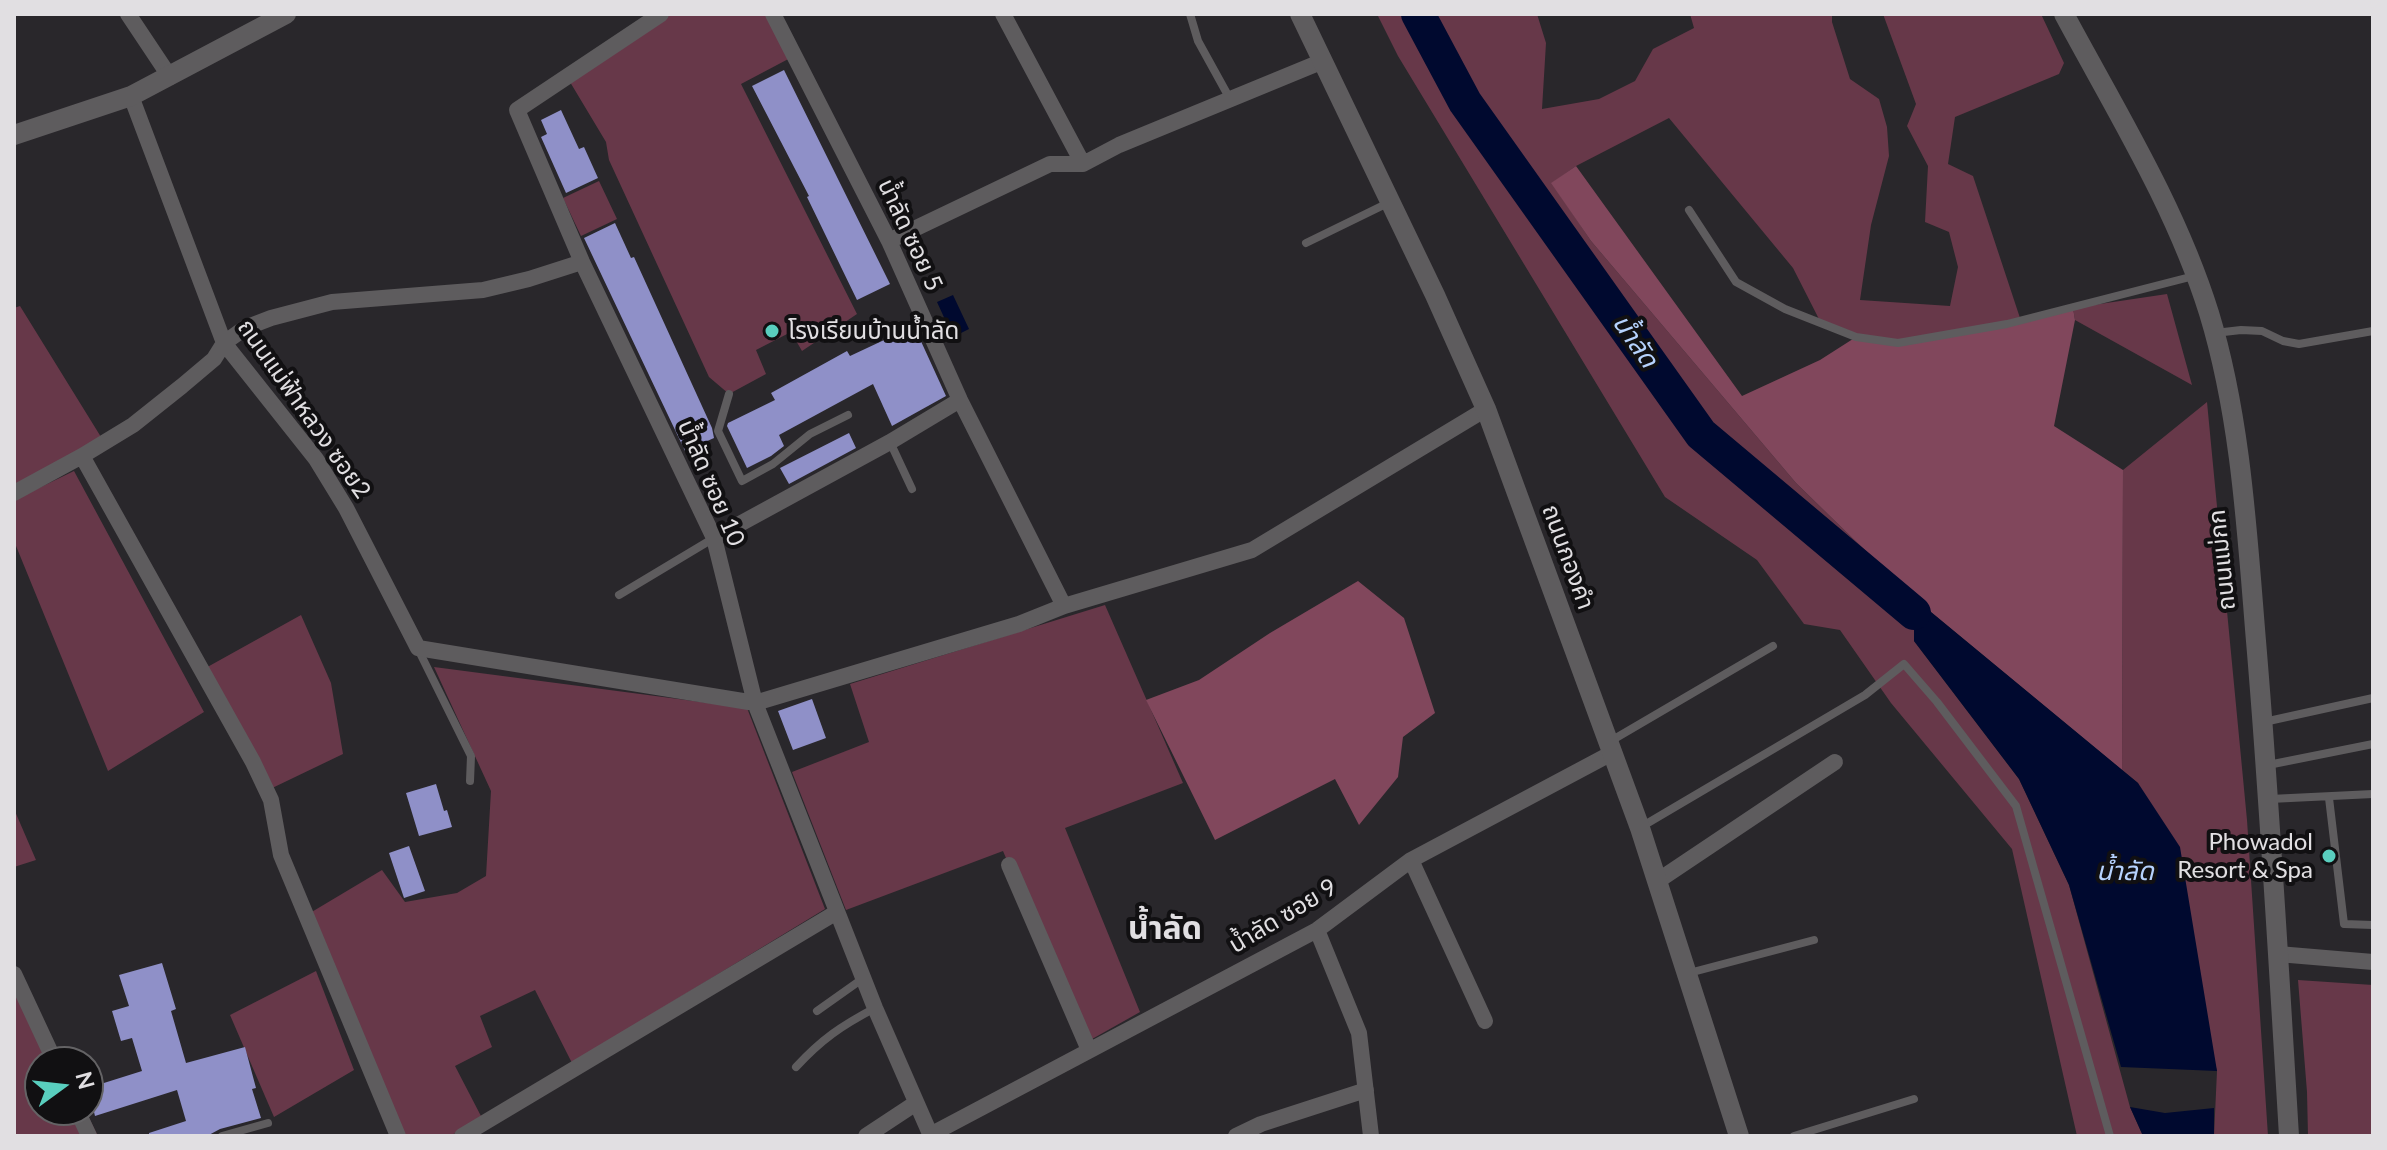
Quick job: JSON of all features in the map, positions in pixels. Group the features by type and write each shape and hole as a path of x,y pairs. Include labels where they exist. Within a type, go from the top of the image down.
{"street":[{"path":"128,14 170,77"},
{"path":"14,135 131,96 286,14"},
{"name":"น้ำลัด ซอย 5","path":"773,14 889,241 960,400 1064,606"},
{"path":"1003,14 1083,164"},
{"name":"ถนนกองคำ","path":"1300,14 1486,409 1640,828 1739,1136"},
{"name":"ถนนแม่กก","path":"2064,14 2146,166 2195,276 2215,333 2231,412 2247,531 2267,765 2289,1136"},
{"name":"น้ำลัด ซอย 10","path":"653,16 517,110 582,262 714,538 755,703 875,1008 930,1136"},
{"path":"889,241 1050,164 1083,164 1119,145 1323,61"},
{"name":"ถนนแม่ฟ้าหลวง ซอย2","path":"131,96 224,343 316,459 346,508 418,648"},
{"path":"14,493 133,425 214,359 224,343 245,328 332,302 483,290 582,262"},
{"path":"714,538 960,400"},
{"path":"418,648 755,703 1252,550 1486,409"},
{"path":"82,456 253,762 271,800 281,855 398,1136"},
{"name":"น้ำลัด ซอย 9","path":"930,1136 1317,930 1411,860 1610,748"},
{"path":"1656,882 1835,762"},
{"path":"1411,860 1485,1021"},
{"path":"1009,865 1089,1050"},
{"path":"462,1136 837,912"},
{"path":"1317,930 1359,1033 1371,1136"},
{"path":"2278,954 2373,962"},
{"path":"14,974 48,1046"},
{"path":"1236,1136 1261,1124 1366,1090"},
{"path":"866,1136 916,1103"}],"lane":[{"path":"1190,14 1198,41 1230,99"},
{"path":"1306,243 1390,202"},
{"path":"1689,210 1736,282 1785,309 1856,337 1898,343 2007,324 2195,276"},
{"path":"2215,333 2262,331 2283,341 2299,344 2373,331"},
{"path":"729,394 718,431 742,481 773,464 810,434 848,415"},
{"path":"890,442 912,489"},
{"path":"619,595 714,538"},
{"path":"1610,748 1773,646"},
{"path":"418,648 471,756 470,781"},
{"path":"1640,828 1865,695 1904,664 2016,806 2110,1136"},
{"path":"2263,722 2373,698"},
{"path":"2267,765 2373,744"},
{"path":"2269,799 2373,794"},
{"path":"2329,798 2344,924 2373,925"},
{"path":"1689,973 1814,940"},
{"path":"817,1011 865,977"},
{"path":"796,1067 819,1041 836,1028 875,1008"},
{"path":"1794,1136 1914,1099"},
{"path":"222,1136 268,1123"}],"shaded area":[{"path":"661,14 773,14 794,56 741,84 857,314 802,351 791,332 756,350 766,374 729,394 709,377 609,160 606,142 567,77"},
{"path":"1377,14 1537,14 1546,43 1542,109 1599,99 1635,81 1653,49 1694,28 1690,14 1832,14 1850,79 1879,99 1887,127 1889,156 1871,225 1860,300 1950,306 1958,267 1949,232 1925,222 1928,166 1907,126 1916,104 1883,14 2041,14 2064,63 2059,74 1955,117 1948,164 1973,176 2020,318 1898,343 1856,337 1821,323 1793,268 1669,118 1576,166 1552,183 1591,241 1796,483 1914,598 1914,641 2019,779 2069,885 2130,1107 2143,1136 2077,1136 2012,849 1891,703 1840,630 1804,624 1757,560 1665,497 1398,56"},
{"path":"1576,166 1742,396 1820,360 1856,337 1898,343 2073,308 2075,320 2054,426 2123,470 2122,770 1914,598 1796,483 1591,241 1551,183"},
{"path":"599,181 617,219 581,236 563,198"},
{"path":"2167,294 2192,385 2075,320 2073,308"},
{"path":"20,306 101,437 14,488 14,308"},
{"path":"2207,402 2247,820 2268,1136 2214,1136 2217,1071 2138,783 2122,770 2123,470"},
{"path":"74,471 204,712 108,771 14,541 14,500"},
{"path":"1358,581 1404,618 1435,713 1403,737 1398,777 1359,825 1335,779 1215,840 1146,700 1199,680"},
{"path":"1105,605 1183,783 1065,828 1140,1012 1085,1043 1003,851 846,910 792,772 869,742 850,684"},
{"path":"301,615 331,683 343,754 266,791 202,670"},
{"path":"434,667 747,708 825,909 572,1063 535,990 480,1016 492,1047 455,1066 482,1118 450,1136 402,1136 310,913 382,870 405,902 457,893 486,876 491,791"},
{"path":"14,809 36,860 14,867"},
{"path":"14,970 52,1046 24,1046 24,1126 93,1126 98,1136 14,1136"},
{"path":"316,971 354,1070 274,1117 230,1015"},
{"path":"2298,980 2373,985 2373,1136 2308,1136"}],"water":[{"path":"953,295 969,329 953,337 937,302"},
{"name":"น้ำลัด","path":"1914,598 2138,783 2180,847 2217,1071 2121,1067 2069,885 2019,779 1914,641"},
{"path":"2130,1107 2165,1113 2214,1108 2214,1136 2143,1136"}],"building":[{"path":"784,70 890,284 857,300 809,196 752,86"},
{"path":"561,110 579,149 584,147 598,178 566,193 541,137 547,134 541,120"},
{"path":"615,223 631,258 634,257 712,428 714,438 685,451 584,238"},
{"path":"914,326 946,396 892,426 873,384 779,435 784,446 747,468 728,423 775,400 771,393 847,351 850,356"},
{"path":"849,433 856,448 789,484 780,468"},
{"path":"812,699 826,738 793,750 778,711"},
{"path":"436,784 452,827 419,836 406,793"},
{"path":"409,846 425,891 404,898 389,853"},
{"path":"162,963 176,1009 171,1011 186,1063 245,1047 256,1088 252,1089 261,1118 220,1129 207,1136 149,1136 149,1133 186,1121 177,1090 104,1113 104,1083 142,1071 132,1038 121,1041 112,1011 129,1006 119,975"}],"waterway":[{"name":"น้ำลัด","path":"1418,14 1465,102 1701,434 1914,613"}],"place":[{"name":"โรงเรียนบ้านน้ำลัด","path":"772,331"},
{"name":"Phowadol Resort & Spa","path":"2329,856"}],"district":[{"name":"น้ำลัด","path":"1165,929"}]}
